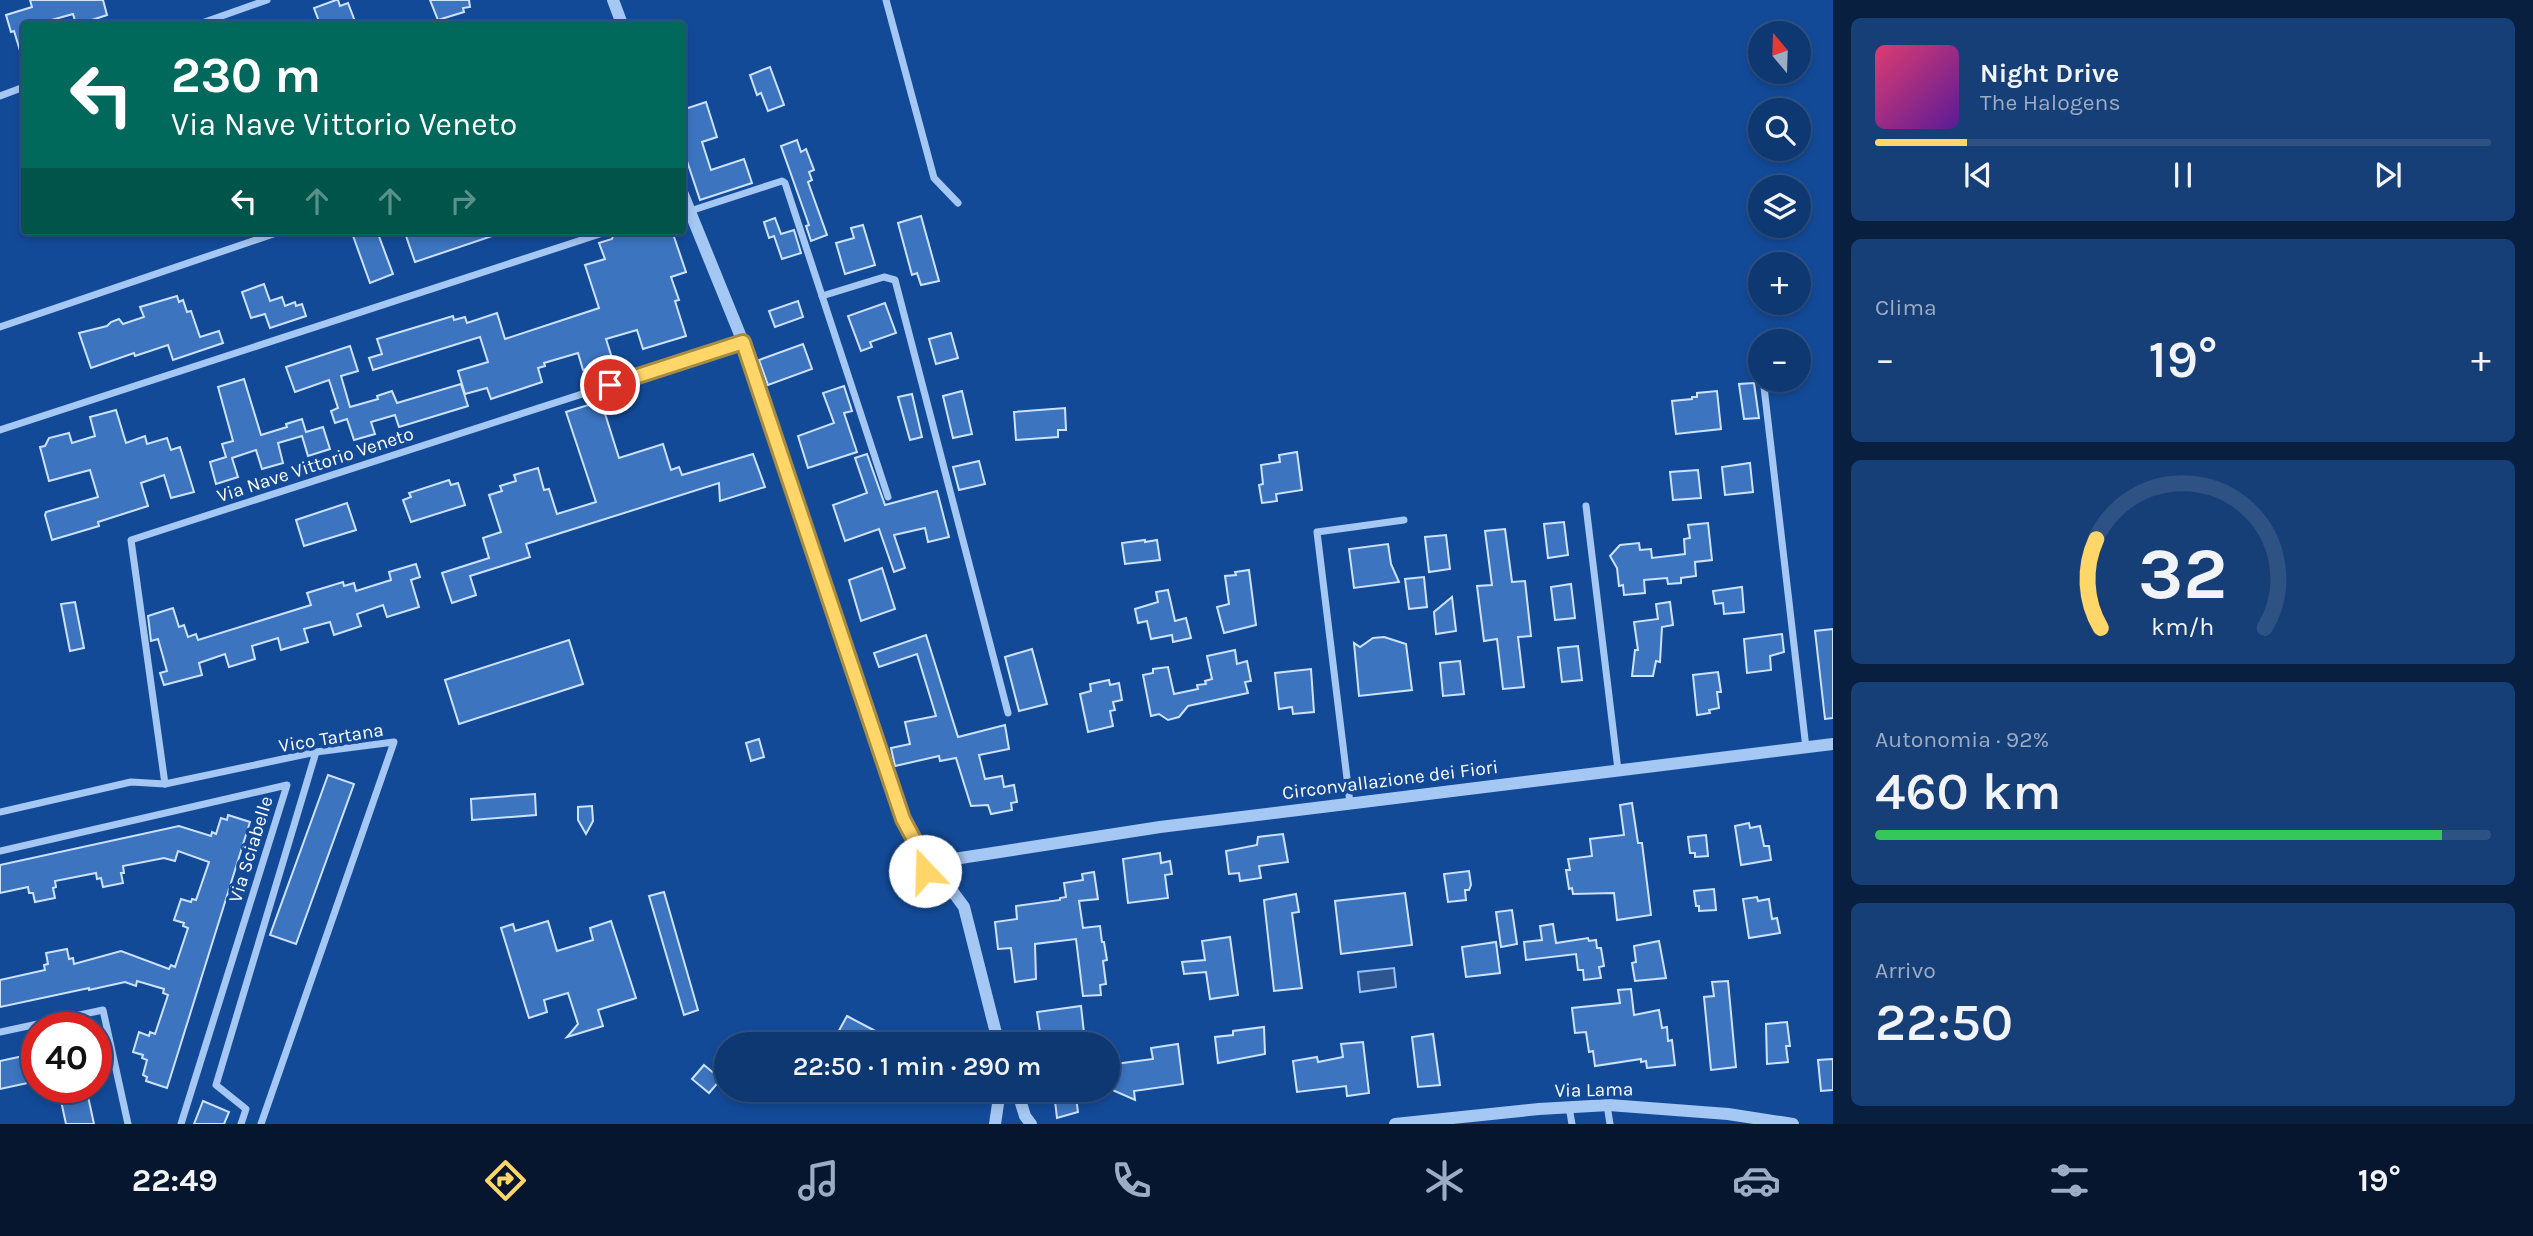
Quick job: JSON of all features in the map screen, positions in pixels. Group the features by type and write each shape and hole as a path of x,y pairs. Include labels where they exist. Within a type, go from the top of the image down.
{"street":[{"path":"208,21 267,0"},
{"path":"613,0 621,21"},
{"path":"886,0 934,178 958,203"},
{"path":"0,96 21,88"},
{"path":"888,497 785,183 782,181 687,208 743,342 903,819 926,862 928,876 936,881 945,881 953,874 954,859 950,855 940,851 929,856 926,862"},
{"path":"0,327 270,235"},
{"path":"0,430 598,235"},
{"path":"822,296 884,277 895,280 1008,713"},
{"name":"Via Nave Vittorio Veneto","path":"165,784 131,540 743,342"},
{"path":"1765,392 1806,748"},
{"path":"1586,506 1618,770"},
{"path":"1350,803 1317,532 1404,520"},
{"name":"Vico Tartana","path":"0,811 131,782 165,784 316,752 394,743 261,1124"},
{"name":"Circonvallazione dei Fiori","path":"954,859 1160,827 1833,744"},
{"name":"Via Sciabelle","path":"241,1124 246,1109 216,1086 316,752"},
{"name":"Via Sciabelle","path":"0,850 287,785 181,1124"},
{"path":"945,881 964,907 996,1032"},
{"path":"0,1032 103,1010 128,1124"},
{"path":"994,1121 998,1102"},
{"path":"1020,1102 1026,1121"},
{"path":"1607,1105 1610,1124"},
{"name":"Via Lama","path":"1395,1124 1607,1105 1793,1124"},
{"path":"1569,1107 1572,1124"}],"water":[{"path":"1394,968 1396,987 1360,992 1358,972"}],"building":[{"path":"30,0 103,0 107,15 89,21 75,21 73,14 48,21 21,21 21,54 6,15 32,7"},
{"path":"336,0 340,6 348,3 355,21 319,21 314,8"},
{"path":"430,0 469,0 470,7 463,8 464,12 438,20"},
{"path":"770,67 784,105 768,111 761,93 757,95 750,75"},
{"path":"706,102 717,137 702,142 711,170 744,159 752,183 700,200 686,158 686,109"},
{"path":"797,140 801,152 806,149 814,170 809,172 812,180 808,182 827,235 811,241 806,226 809,225 781,146"},
{"path":"921,216 939,281 921,285 917,273 912,275 898,223"},
{"path":"775,218 781,234 794,230 801,253 782,259 774,236 769,238 764,222"},
{"path":"863,225 875,265 845,274 836,243 854,238 851,228"},
{"path":"353,235 378,235 393,274 370,283"},
{"path":"409,235 495,235 415,262 406,236"},
{"path":"614,235 673,235 686,272 671,277 686,336 643,349 637,330 606,339 613,361 583,370 578,353 544,363 545,366 538,368 542,382 491,399 487,388 465,394 458,371 488,362 480,337 373,370 369,358 382,354 377,339 453,316 454,320 465,317 467,323 497,313 505,339 599,308 585,265 605,259 599,243 612,239"},
{"path":"264,284 270,301 282,297 285,306 295,302 296,306 302,304 306,316 270,328 265,314 251,318 242,292"},
{"path":"177,296 179,302 183,300 187,312 191,311 200,337 219,331 223,343 173,360 168,345 91,368 79,333 107,326 119,319 123,324 144,317 140,307"},
{"path":"798,301 803,317 775,327 769,311"},
{"path":"885,303 896,333 870,342 872,347 861,351 848,316"},
{"path":"951,333 958,358 936,364 929,339"},
{"path":"803,344 812,369 768,385 759,360"},
{"path":"350,346 358,371 341,376 350,407 378,399 377,396 392,391 397,403 461,384 468,406 399,427 395,415 371,422 375,434 354,440 347,419 335,423 331,411 338,408 329,380 295,392 286,367"},
{"path":"244,379 261,435 302,419 306,432 323,427 330,449 308,456 302,436 278,443 283,463 262,469 256,450 232,458 238,477 216,484 210,462 226,457 222,444 233,441 218,387"},
{"path":"1748,383 1748,392 1755,392 1759,418 1744,419 1739,384"},
{"path":"844,386 852,411 844,413 857,452 808,468 798,436 834,423 823,393"},
{"path":"962,391 972,434 953,438 943,396"},
{"path":"1717,391 1721,429 1676,434 1672,401 1692,399 1697,397 1697,393"},
{"path":"912,394 922,437 910,440 898,397"},
{"path":"601,401 619,458 663,444 671,470 679,467 682,475 753,454 765,487 720,501 719,483 526,544 530,557 470,576 476,595 452,603 442,573 489,558 483,538 501,532 489,495 502,491 500,486 516,481 514,475 538,468 544,490 549,489 557,514 596,502 566,412"},
{"path":"1065,408 1066,430 1058,430 1058,437 1016,440 1014,412"},
{"path":"116,410 126,443 145,436 147,444 167,438 171,450 180,447 194,492 171,498 164,475 141,483 148,506 98,522 99,526 52,540 46,512 98,497 90,470 49,481 40,447 45,446 49,438 69,433 72,443 95,436 90,417"},
{"path":"1297,452 1302,490 1276,494 1277,501 1262,503 1259,485 1263,484 1261,465 1280,462 1279,455"},
{"path":"867,454 885,505 937,491 949,537 928,542 925,528 894,535 905,568 894,572 879,529 845,541 833,505 867,493 855,458"},
{"path":"979,461 985,484 959,490 953,467"},
{"path":"1750,463 1753,492 1725,495 1722,467"},
{"path":"1698,470 1701,498 1673,500 1670,472"},
{"path":"449,480 451,485 458,483 465,505 411,522 403,500 411,497 409,493"},
{"path":"347,503 356,530 304,546 296,520"},
{"path":"1564,522 1568,555 1548,558 1544,524"},
{"path":"1708,523 1712,560 1695,562 1696,576 1681,578 1681,583 1668,584 1667,578 1644,580 1645,593 1624,595 1623,585 1619,586 1617,568 1610,556 1620,545 1639,543 1640,550 1651,549 1652,558 1685,554 1684,539 1690,538 1688,525"},
{"path":"1505,529 1512,582 1525,581 1531,636 1518,637 1524,687 1503,689 1497,639 1484,641 1477,586 1492,585 1485,531"},
{"path":"1446,535 1450,569 1429,572 1425,537"},
{"path":"1157,540 1160,560 1125,564 1122,543"},
{"path":"1388,544 1391,564 1399,582 1354,588 1349,549"},
{"path":"416,564 420,577 411,580 419,607 387,617 383,605 357,614 361,626 334,635 330,622 304,629 308,642 281,650 278,638 252,646 255,659 229,667 225,654 199,663 202,675 164,685 160,673 167,671 158,639 151,641 148,616 173,608 179,627 184,625 188,637 196,634 198,640 311,605 307,593 343,582 344,586 354,583 356,591 391,580 389,572"},
{"path":"882,568 895,609 861,621 849,580"},
{"path":"1249,570 1256,625 1224,633 1217,607 1229,604 1225,576"},
{"path":"1424,577 1427,607 1409,609 1405,579"},
{"path":"1571,584 1575,618 1555,620 1551,587"},
{"path":"1742,587 1744,612 1724,614 1723,603 1715,604 1713,591"},
{"path":"1168,590 1175,621 1186,618 1191,638 1173,642 1172,635 1151,639 1147,621 1138,623 1135,609 1158,602 1156,592"},
{"path":"1452,597 1456,631 1436,634 1434,612"},
{"path":"75,602 84,648 70,651 61,604"},
{"path":"1670,602 1673,625 1662,627 1660,662 1656,661 1653,676 1632,676 1635,650 1638,650 1634,622 1658,619 1656,604"},
{"path":"1833,629 1833,718 1825,719 1815,631"},
{"path":"1782,634 1784,652 1770,656 1771,670 1747,673 1744,639"},
{"path":"926,635 958,737 1005,725 1009,749 979,755 985,779 1002,776 1004,787 1014,785 1017,802 1011,803 1012,810 991,814 988,805 971,806 956,758 940,761 939,756 895,766 891,748 910,744 905,722 936,716 917,654 879,667 874,653"},
{"path":"1384,637 1406,644 1412,690 1359,696 1354,643 1360,647 1373,638"},
{"path":"569,640 583,684 459,724 445,680"},
{"path":"1578,646 1582,680 1562,682 1558,648"},
{"path":"1032,649 1047,704 1019,711 1005,657"},
{"path":"1235,650 1237,664 1247,661 1251,681 1245,682 1248,693 1188,706 1179,717 1168,720 1159,714 1151,716 1143,675 1153,673 1153,669 1168,667 1174,694 1198,689 1197,685 1206,684 1205,681 1212,679 1207,656"},
{"path":"1460,661 1464,694 1443,696 1440,663"},
{"path":"1311,669 1314,712 1293,714 1292,707 1279,709 1275,673"},
{"path":"1718,672 1721,692 1717,692 1719,708 1697,715 1693,675"},
{"path":"1109,680 1110,685 1119,683 1122,700 1113,702 1115,710 1110,711 1113,726 1088,732 1080,694 1091,691 1090,684"},
{"path":"759,739 764,757 751,761 746,743"},
{"path":"328,775 354,784 296,944 270,935"},
{"path":"535,794 536,815 472,820 471,799"},
{"path":"1632,803 1638,843 1642,843 1651,915 1617,920 1614,893 1573,894 1572,888 1569,889 1566,870 1570,870 1568,859 1592,856 1590,839 1624,835 1620,805"},
{"path":"592,806 593,821 586,834 578,820 578,807"},
{"path":"228,815 250,822 167,1088 146,1081 147,1077 143,1075 147,1060 142,1058 143,1055 133,1052 139,1032 149,1036 150,1032 155,1034 168,995 163,993 164,989 137,981 136,986 125,982 0,1007 0,980 45,970 44,965 48,964 46,953 67,949 69,959 73,958 74,964 121,951 169,969 171,965 175,967 188,928 183,926 184,923 174,920 181,899 191,902 192,899 196,900 209,862 178,851 175,861 164,858 123,866 123,883 103,887 101,878 97,879 96,873 55,881 55,898 35,902 28,887 0,893 0,865 179,826 211,836 212,832 216,834 221,818 227,820"},
{"path":"1749,823 1750,828 1760,826 1764,846 1769,846 1771,860 1741,865 1735,826"},
{"path":"1283,834 1288,862 1259,866 1261,878 1240,881 1239,873 1229,874 1226,851 1257,845 1258,837"},
{"path":"1706,835 1708,856 1695,857 1695,853 1690,853 1688,837"},
{"path":"1160,853 1161,863 1170,861 1172,874 1165,875 1168,898 1128,903 1123,859"},
{"path":"1469,871 1471,885 1469,890 1465,890 1466,900 1448,902 1444,874"},
{"path":"1094,872 1098,899 1079,901 1083,928 1100,926 1104,942 1107,960 1103,961 1106,984 1100,985 1101,995 1083,996 1076,939 1035,944 1036,979 1015,982 1011,948 998,949 995,922 1017,919 1016,906 1066,897 1064,883 1083,880 1082,874"},
{"path":"1714,889 1716,910 1699,911 1694,891"},
{"path":"664,892 698,1010 684,1015 649,896"},
{"path":"1405,893 1412,945 1341,954 1335,901"},
{"path":"1296,894 1299,912 1292,913 1302,988 1274,991 1264,900"},
{"path":"1757,897 1758,901 1769,899 1772,919 1777,918 1780,933 1749,938 1743,899"},
{"path":"1512,910 1517,944 1501,947 1496,912"},
{"path":"548,921 557,951 593,940 590,928 611,921 636,998 598,1010 603,1026 567,1037 578,1024 568,993 544,1000 547,1012 529,1018 501,928 513,924 515,931"},
{"path":"1553,924 1556,943 1588,938 1589,941 1596,940 1597,948 1601,948 1604,966 1599,967 1601,978 1584,980 1583,970 1578,970 1576,954 1526,960 1524,942 1542,940 1540,926"},
{"path":"1230,937 1238,995 1210,999 1206,972 1184,974 1182,962 1205,960 1202,941"},
{"path":"1659,941 1666,978 1635,981 1632,963 1636,962 1634,946"},
{"path":"1496,942 1500,973 1466,977 1462,947"},
{"path":"1728,981 1736,1067 1711,1070 1704,997 1714,996 1712,982"},
{"path":"1631,989 1634,1015 1659,1010 1662,1028 1667,1027 1668,1041 1672,1040 1675,1065 1647,1068 1646,1061 1641,1062 1641,1059 1595,1066 1593,1051 1589,1052 1586,1032 1575,1033 1572,1008 1620,1003 1618,990"},
{"path":"1081,1006 1084,1032 1040,1032 1037,1012"},
{"path":"847,1016 877,1032 838,1032"},
{"path":"1787,1022 1790,1046 1786,1046 1788,1062 1767,1064 1766,1024"},
{"path":"1264,1027 1265,1054 1218,1063 1215,1037 1233,1035 1233,1031"},
{"path":"1433,1034 1440,1085 1418,1087 1412,1037"},
{"path":"1363,1042 1369,1093 1347,1096 1346,1086 1297,1092 1293,1061 1317,1057 1318,1062 1343,1057 1341,1044"},
{"path":"1178,1044 1183,1084 1134,1091 1135,1100 1120,1093 1120,1063 1153,1059 1151,1048"},
{"path":"21,1056 21,1084 0,1089 0,1061"},
{"path":"1833,1059 1833,1090 1821,1091 1818,1060"},
{"path":"704,1065 714,1073 714,1087 709,1093 692,1079"},
{"path":"203,1101 229,1112 224,1124 194,1124"},
{"path":"1055,1102 1077,1102 1078,1112 1057,1118"},
{"path":"61,1103 89,1103 94,1124 66,1124"}],"route":[{"path":"610,385 743,342 903,819 926,862 925,871"}]}
